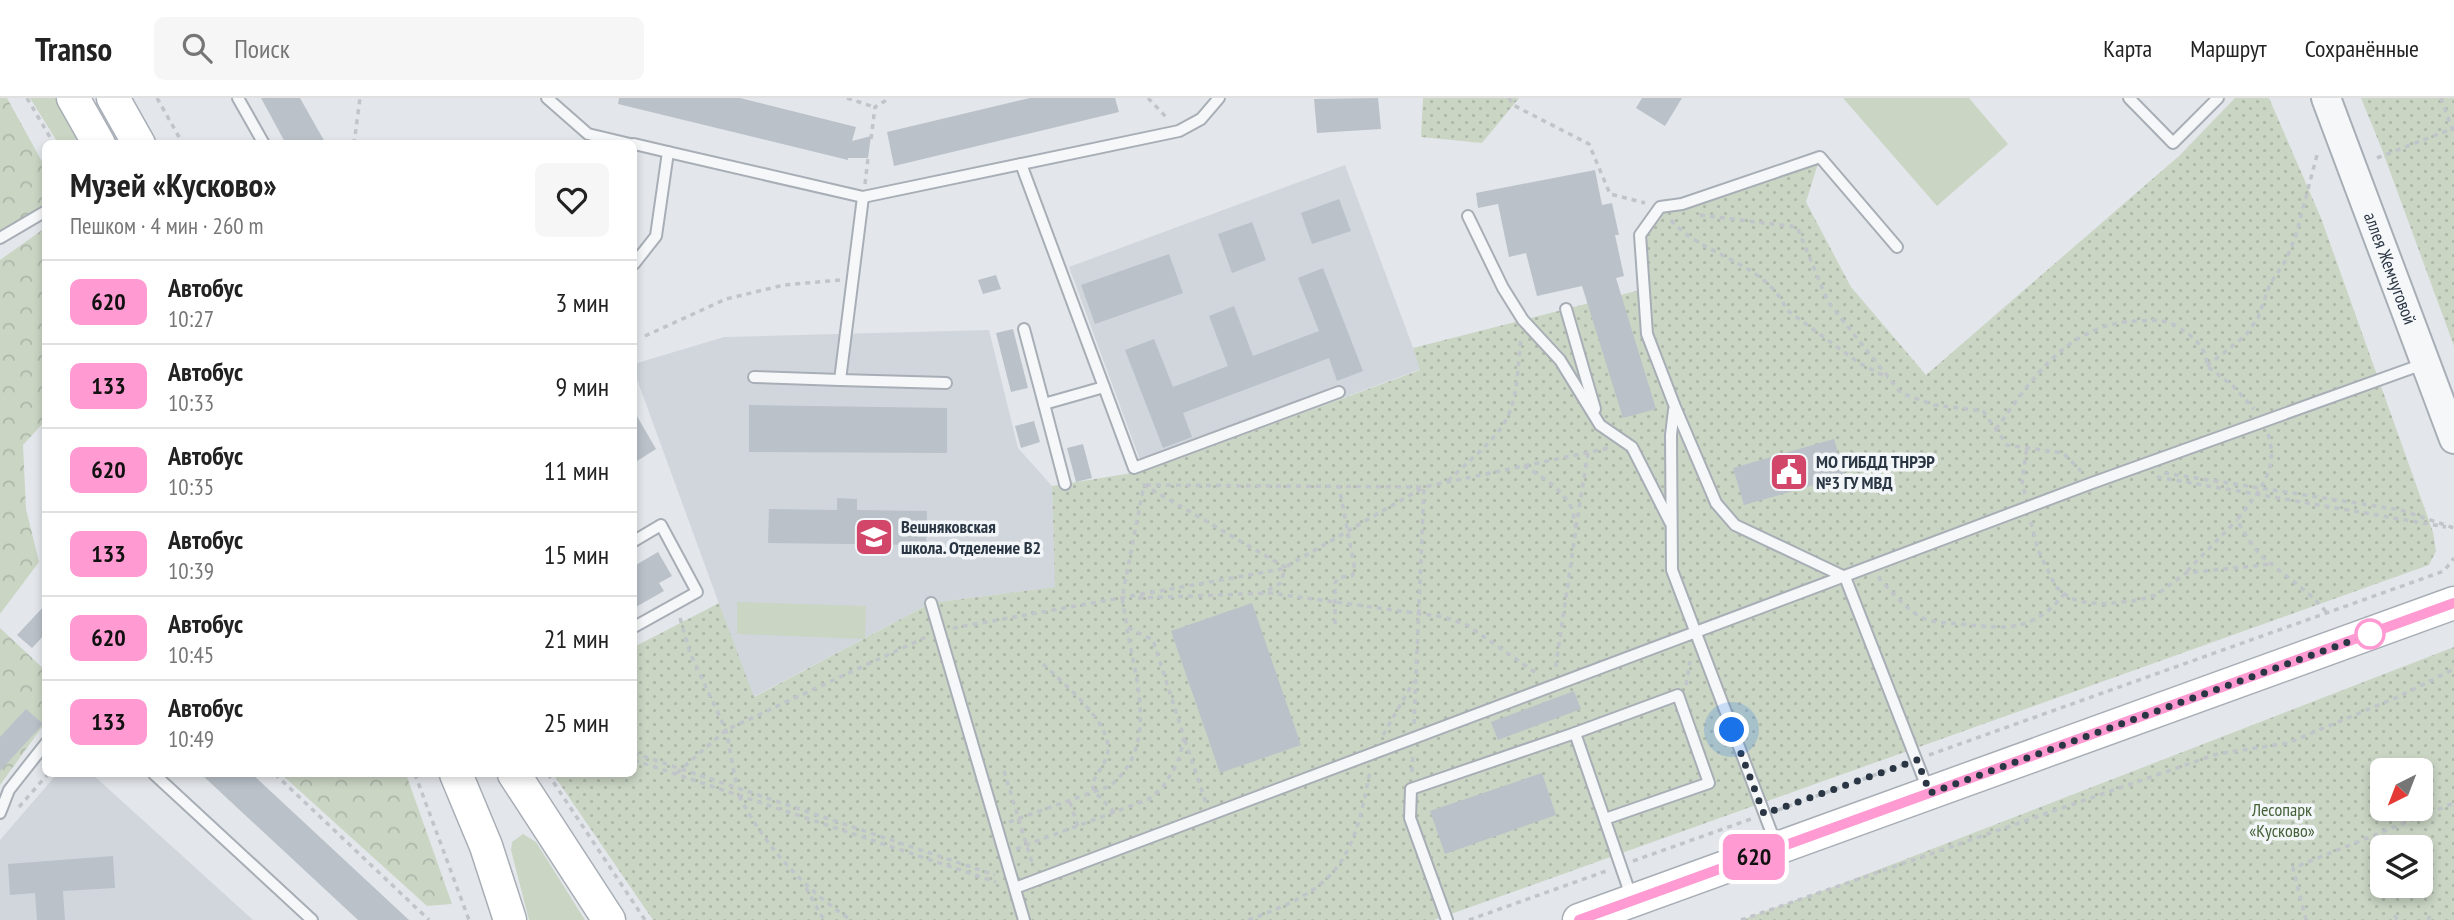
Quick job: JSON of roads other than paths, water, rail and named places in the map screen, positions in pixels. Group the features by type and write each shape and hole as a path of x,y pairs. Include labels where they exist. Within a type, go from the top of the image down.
{"main road":[{"path":"73,98 97,140"},
{"path":"113,98 137,140"},
{"path":"1579,920 2454,603"},
{"path":"457,777 486,846 510,920"},
{"path":"516,777 609,920"}],"street":[{"name":"аллея Жемчуговой","path":"2326,98 2454,439"}],"lane":[{"path":"239,98 262,140"},
{"path":"547,98 588,134 614,140"},
{"path":"637,145 863,197 1179,131 1201,119 1220,98"},
{"path":"2129,98 2173,143 2218,98"},
{"path":"637,260 656,236 668,152"},
{"path":"1897,247 1820,157 1682,204 1660,207 1640,236 1647,334 1716,503 1735,524 1845,578 1930,793"},
{"path":"1021,164 1134,468 1339,392"},
{"path":"840,380 863,197"},
{"path":"0,238 42,213"},
{"path":"1468,216 1503,288 1523,320 1560,359 1600,425 1633,447 1672,524"},
{"path":"1566,309 1600,425"},
{"path":"1024,329 1065,484"},
{"path":"1014,884 1037,880 1210,815 1413,738 1549,682 1845,578 2129,469 2426,363"},
{"path":"754,377 946,383"},
{"path":"1044,404 1104,387"},
{"path":"1675,407 1671,435 1672,570 1777,848"},
{"path":"637,539 661,525 697,592 637,625"},
{"path":"932,603 1024,920"},
{"path":"1447,920 1410,818 1411,789 1678,695 1709,783 1605,819"},
{"path":"1575,733 1633,901"},
{"path":"0,813 9,790 42,748"},
{"path":"157,777 312,920"}],"place":[{"name":"МО ГИБДД ТНРЭР №3 ГУ МВД","path":"1789,472"},
{"name":"Вешняковская школа. Отделение В2","path":"874,537"}],"park label":[{"name":"Лесопарк «Кусково»","path":"2282,820"}]}
